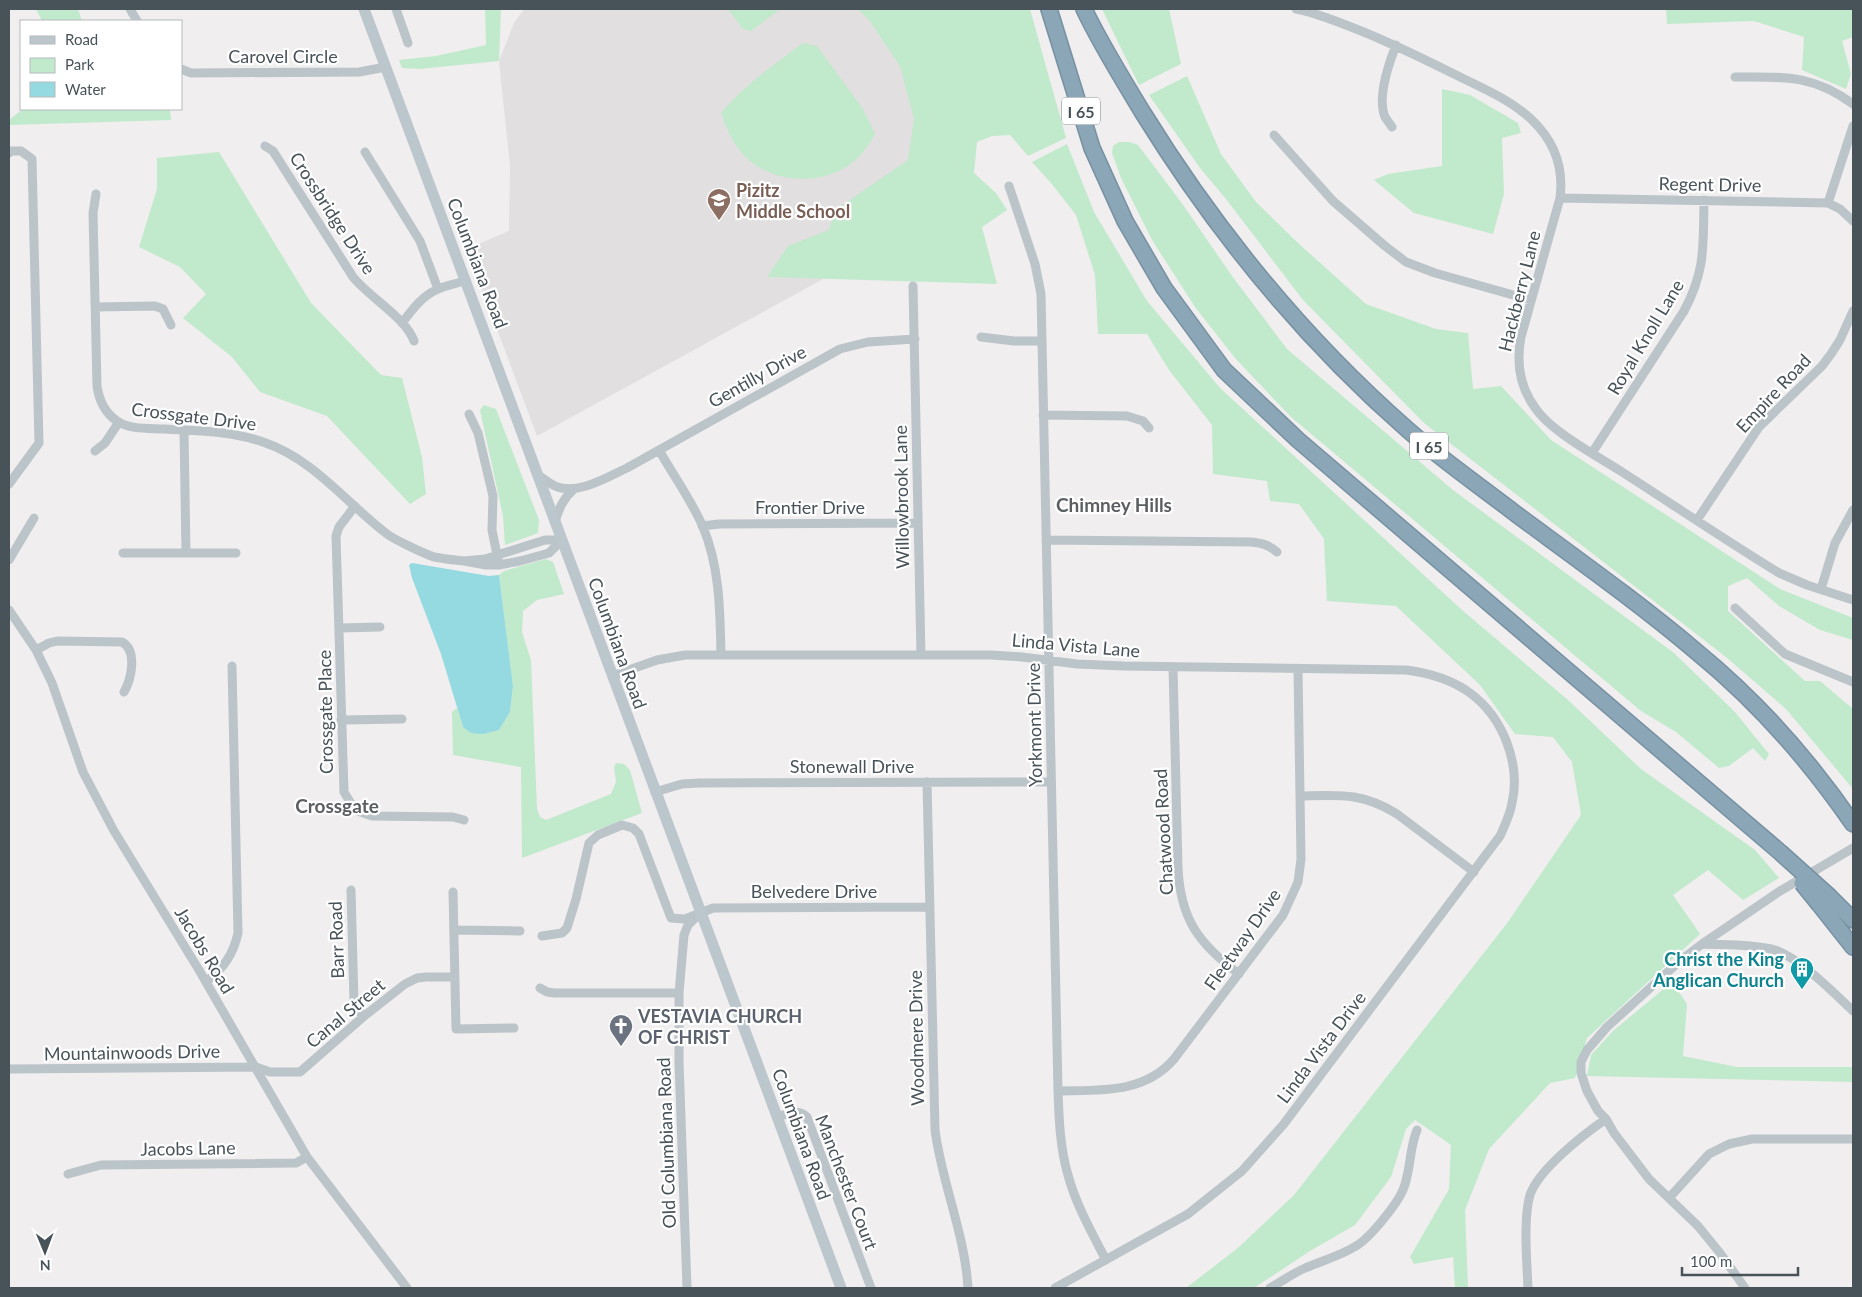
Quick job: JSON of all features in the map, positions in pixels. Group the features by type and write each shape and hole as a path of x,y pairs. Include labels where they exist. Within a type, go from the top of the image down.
{"highway":[{"name":"I 65","path":"1049,9 1092,148 1125,221 1164,288 1224,370 1298,440 1781,853 1824,901"},
{"name":"I 65","path":"1084,9 1100,43 1177,167 1234,246 1292,316 1354,380 1410,432 1698,652 1742,692 1788,739 1850,820"},
{"path":"1824,901 1853,920"},
{"path":"1824,901 1853,947"}],"main road":[{"name":"Columbiana Road","path":"364,9 841,1288"}],"street":[{"path":"130,9 136,20"},
{"path":"396,9 408,43"},
{"name":"Hackberry Lane","path":"1296,9 1321,15 1396,45 1500,97 1533,121 1550,143 1559,161 1562,182 1560,198 1531,300 1519,351 1519,366 1523,385 1530,400 1543,418 1592,453 1779,573 1792,580 1853,600"},
{"path":"1392,127 1385,116 1383,103 1386,74 1396,45"},
{"name":"Carovel Circle","path":"182,69 191,73 359,72 386,67"},
{"path":"1735,77 1799,78 1829,88 1853,104"},
{"path":"1853,126 1828,203 1840,209 1853,221"},
{"path":"1274,135 1333,201 1406,262 1435,273 1531,300"},
{"name":"Crossbridge Drive","path":"265,146 272,151 353,277 402,322 412,334 414,340"},
{"path":"9,153 11,151 21,151 32,159 39,443 9,484"},
{"path":"365,152 420,241 438,289"},
{"name":"Yorkmont Drive","path":"1009,186 1038,275 1040,294 1058,1091 1061,1139 1068,1176 1080,1210 1106,1260"},
{"name":"Crossgate Drive","path":"96,194 93,212 98,394 104,407 119,422 135,427 245,437 277,447 306,464 388,535 433,556 486,565 499,565 549,553 562,540"},
{"name":"Regent Drive","path":"1560,198 1828,203"},
{"name":"Royal Knoll Lane","path":"1592,453 1684,311 1693,294 1702,267 1704,200"},
{"path":"402,322 418,302 438,289 466,280"},
{"path":"913,286 915,339"},
{"path":"95,307 155,306 163,309 171,325"},
{"name":"Empire Road","path":"1697,520 1759,427 1822,366 1831,354 1840,340 1853,311"},
{"path":"981,337 1014,341 1042,341"},
{"name":"Gentilly Drive","path":"574,489 607,477 659,450 840,349 868,342 915,339"},
{"name":"Willowbrook Lane","path":"915,339 921,654"},
{"path":"469,414 478,433 493,496 492,530 499,565"},
{"path":"1043,415 1127,416 1143,421 1149,428"},
{"path":"95,451 105,443 119,422"},
{"path":"184,430 186,553"},
{"path":"659,450 702,526 715,565 718,582 721,655"},
{"path":"538,475 554,486 574,489"},
{"path":"555,522 559,506 574,489"},
{"name":"Crossgate Place","path":"356,506 339,527 336,536 343,785 346,798 355,810 372,816 453,817 464,820"},
{"path":"1821,590 1836,544 1853,510"},
{"path":"9,560 34,518"},
{"name":"Frontier Drive","path":"702,526 719,524 918,523"},
{"name":"Crossgate Drive","path":"464,561 485,559 545,540 562,540"},
{"path":"1046,540 1251,542 1270,546 1277,552"},
{"path":"122,553 236,553"},
{"path":"1736,608 1785,654 1853,682"},
{"name":"Jacobs Road","path":"9,610 36,650 59,700 77,757 114,832 206,982 308,1157 407,1288"},
{"path":"339,628 380,627"},
{"path":"36,650 57,641 122,642 129,650 131,675 124,692"},
{"name":"Linda Vista Lane","path":"612,676 668,657 721,655 1000,655 1086,664 1173,668 1406,670 1432,674 1471,694 1481,703 1498,725 1508,746"},
{"path":"206,982 225,965 234,950 238,933 232,666"},
{"name":"Chatwood Road","path":"1173,668 1180,891 1186,913 1199,936 1220,959 1240,974"},
{"name":"Fleetway Drive","path":"1058,1091 1124,1088 1136,1085 1154,1076 1174,1059 1240,974 1283,914 1294,893 1301,859 1298,669"},
{"path":"341,720 402,719"},
{"name":"Linda Vista Drive","path":"1055,1288 1188,1214 1224,1187 1257,1156 1283,1125 1500,836 1512,802 1514,775 1508,746"},
{"name":"Woodmere Drive","path":"928,782 935,1130 943,1171 962,1242 968,1288"},
{"name":"Stonewall Drive","path":"655,792 682,784 699,783 1051,782"},
{"path":"1300,796 1353,796 1369,799 1384,806 1474,872"},
{"name":"Belvedere Drive","path":"542,936 562,934 567,928 589,843 598,835 622,825 633,828 639,834 671,918 685,919 713,908 930,907"},
{"path":"1745,1288 1698,1226 1649,1179 1614,1133 1606,1119 1598,1111 1587,1091 1581,1073 1581,1062 1587,1050 1607,1027 1681,960 1780,891 1853,848"},
{"name":"Barr Road","path":"351,890 354,1002 362,1017"},
{"path":"453,892 456,1029 514,1028"},
{"name":"Old Columbiana Road","path":"687,1288 679,1062 679,993 684,935 688,926 700,913"},
{"path":"454,930 520,931"},
{"path":"1702,944 1772,949 1809,971 1853,1011"},
{"name":"Canal Street","path":"256,1067 270,1072 300,1072 362,1017 411,981 426,977 455,977"},
{"path":"540,988 547,992 555,993 679,993"},
{"name":"Mountainwoods Drive","path":"9,1069 256,1067"},
{"name":"Manchester Court","path":"778,1117 797,1111 807,1117 871,1288"},
{"path":"1528,1288 1527,1209 1530,1194 1538,1179 1584,1134 1606,1119"},
{"path":"1270,1288 1301,1269 1359,1244 1369,1234 1396,1202 1403,1189 1417,1130"},
{"path":"1669,1198 1710,1154 1728,1144 1752,1139 1853,1139"},
{"name":"Jacobs Lane","path":"68,1174 101,1165 296,1163 308,1157"}],"shaded area":[{"name":"Pizitz Middle School","path":"524,9 873,9 916,58 947,211 537,436 467,249 509,231 510,166 499,61 514,23"}],"green space":[{"path":"36,9 78,9 82,20 42,20"},
{"path":"485,9 501,9 499,61 419,69 402,68 399,60 436,56 486,45"},
{"path":"728,9 780,9 751,31 743,29"},
{"path":"858,9 1030,9 1066,138 1028,156 1010,135 992,136 977,142 974,173 996,193 1007,210 982,227 997,284 767,277 788,246 829,230 835,210 908,160 914,119 900,66 869,20"},
{"path":"1102,9 1169,9 1181,64 1139,85"},
{"path":"1666,9 1853,9 1853,37 1842,41 1851,74 1846,89 1802,70 1804,37 1754,21 1667,24"},
{"path":"803,43 817,46 863,109 875,134 863,152 848,166 835,173 806,179 776,175 750,161 734,142 721,113 750,84"},
{"path":"1187,76 1221,154 1256,202 1298,243 1366,304 1436,329 1468,333 1473,389 1501,386 1551,440 1780,589 1853,618 1853,640 1820,630 1779,606 1747,578 1728,586 1728,611 1805,681 1820,681 1853,709 1853,789 1786,709 1726,657 1424,423 1303,300 1200,168 1149,95"},
{"path":"1442,89 1470,95 1518,123 1521,133 1502,138 1504,194 1493,234 1414,213 1374,180 1388,174 1442,166"},
{"path":"22,110 170,110 171,120 9,125 9,120"},
{"path":"1119,142 1130,142 1138,145 1287,349 1453,490 1674,653 1735,712 1769,754 1765,761 1753,748 1729,766 1719,768 1676,732 1641,711 1291,417 1235,358 1195,307 1152,240 1121,178 1112,153 1113,146"},
{"path":"1067,144 1094,212 1147,301 1220,388 1462,610 1568,700 1641,769 1755,850 1779,878 1743,900 1708,870 1673,895 1700,934 1587,1038 1575,1078 1550,1083 1489,1149 1465,1210 1468,1288 1455,1288 1453,1257 1414,1264 1410,1257 1449,1189 1451,1145 1415,1120 1406,1129 1391,1177 1355,1225 1310,1251 1254,1288 1186,1288 1239,1247 1294,1195 1508,922 1581,815 1572,762 1553,737 1515,734 1480,685 1396,606 1327,601 1324,539 1299,504 1270,501 1267,481 1213,474 1212,425 1169,370 1147,334 1098,334 1095,275 1076,215 1032,162"},
{"path":"219,152 311,303 381,375 402,378 422,457 426,494 410,504 327,416 260,392 232,357 183,318 206,294 180,267 139,247 157,189 157,158"},
{"path":"484,405 496,409 539,520 538,533 505,545 503,516 480,410"},
{"path":"546,559 553,562 564,594 537,600 523,611 522,632 531,660 537,809 540,817 546,820 611,794 616,782 614,767 616,763 624,764 630,770 642,813 522,858 521,767 453,755 452,712 457,708 463,727 484,734 499,730 510,712 513,686 499,575 504,571"},
{"path":"1672,982 1687,1004 1683,1056 1737,1067 1853,1067 1853,1082 1587,1076 1591,1055 1613,1031"}],"water":[{"path":"412,563 489,576 499,575 513,686 510,712 499,730 484,734 471,733 463,727 441,654 412,578 409,565"}],"place":[{"name":"Pizitz Middle School","path":"719,221"},
{"name":"Christ the King Anglican Church","path":"1802,990"},
{"name":"VESTAVIA CHURCH OF CHRIST","path":"621,1047"}],"district":[{"name":"Chimney Hills","path":"1114,504"},
{"name":"Crossgate","path":"337,805"}]}
